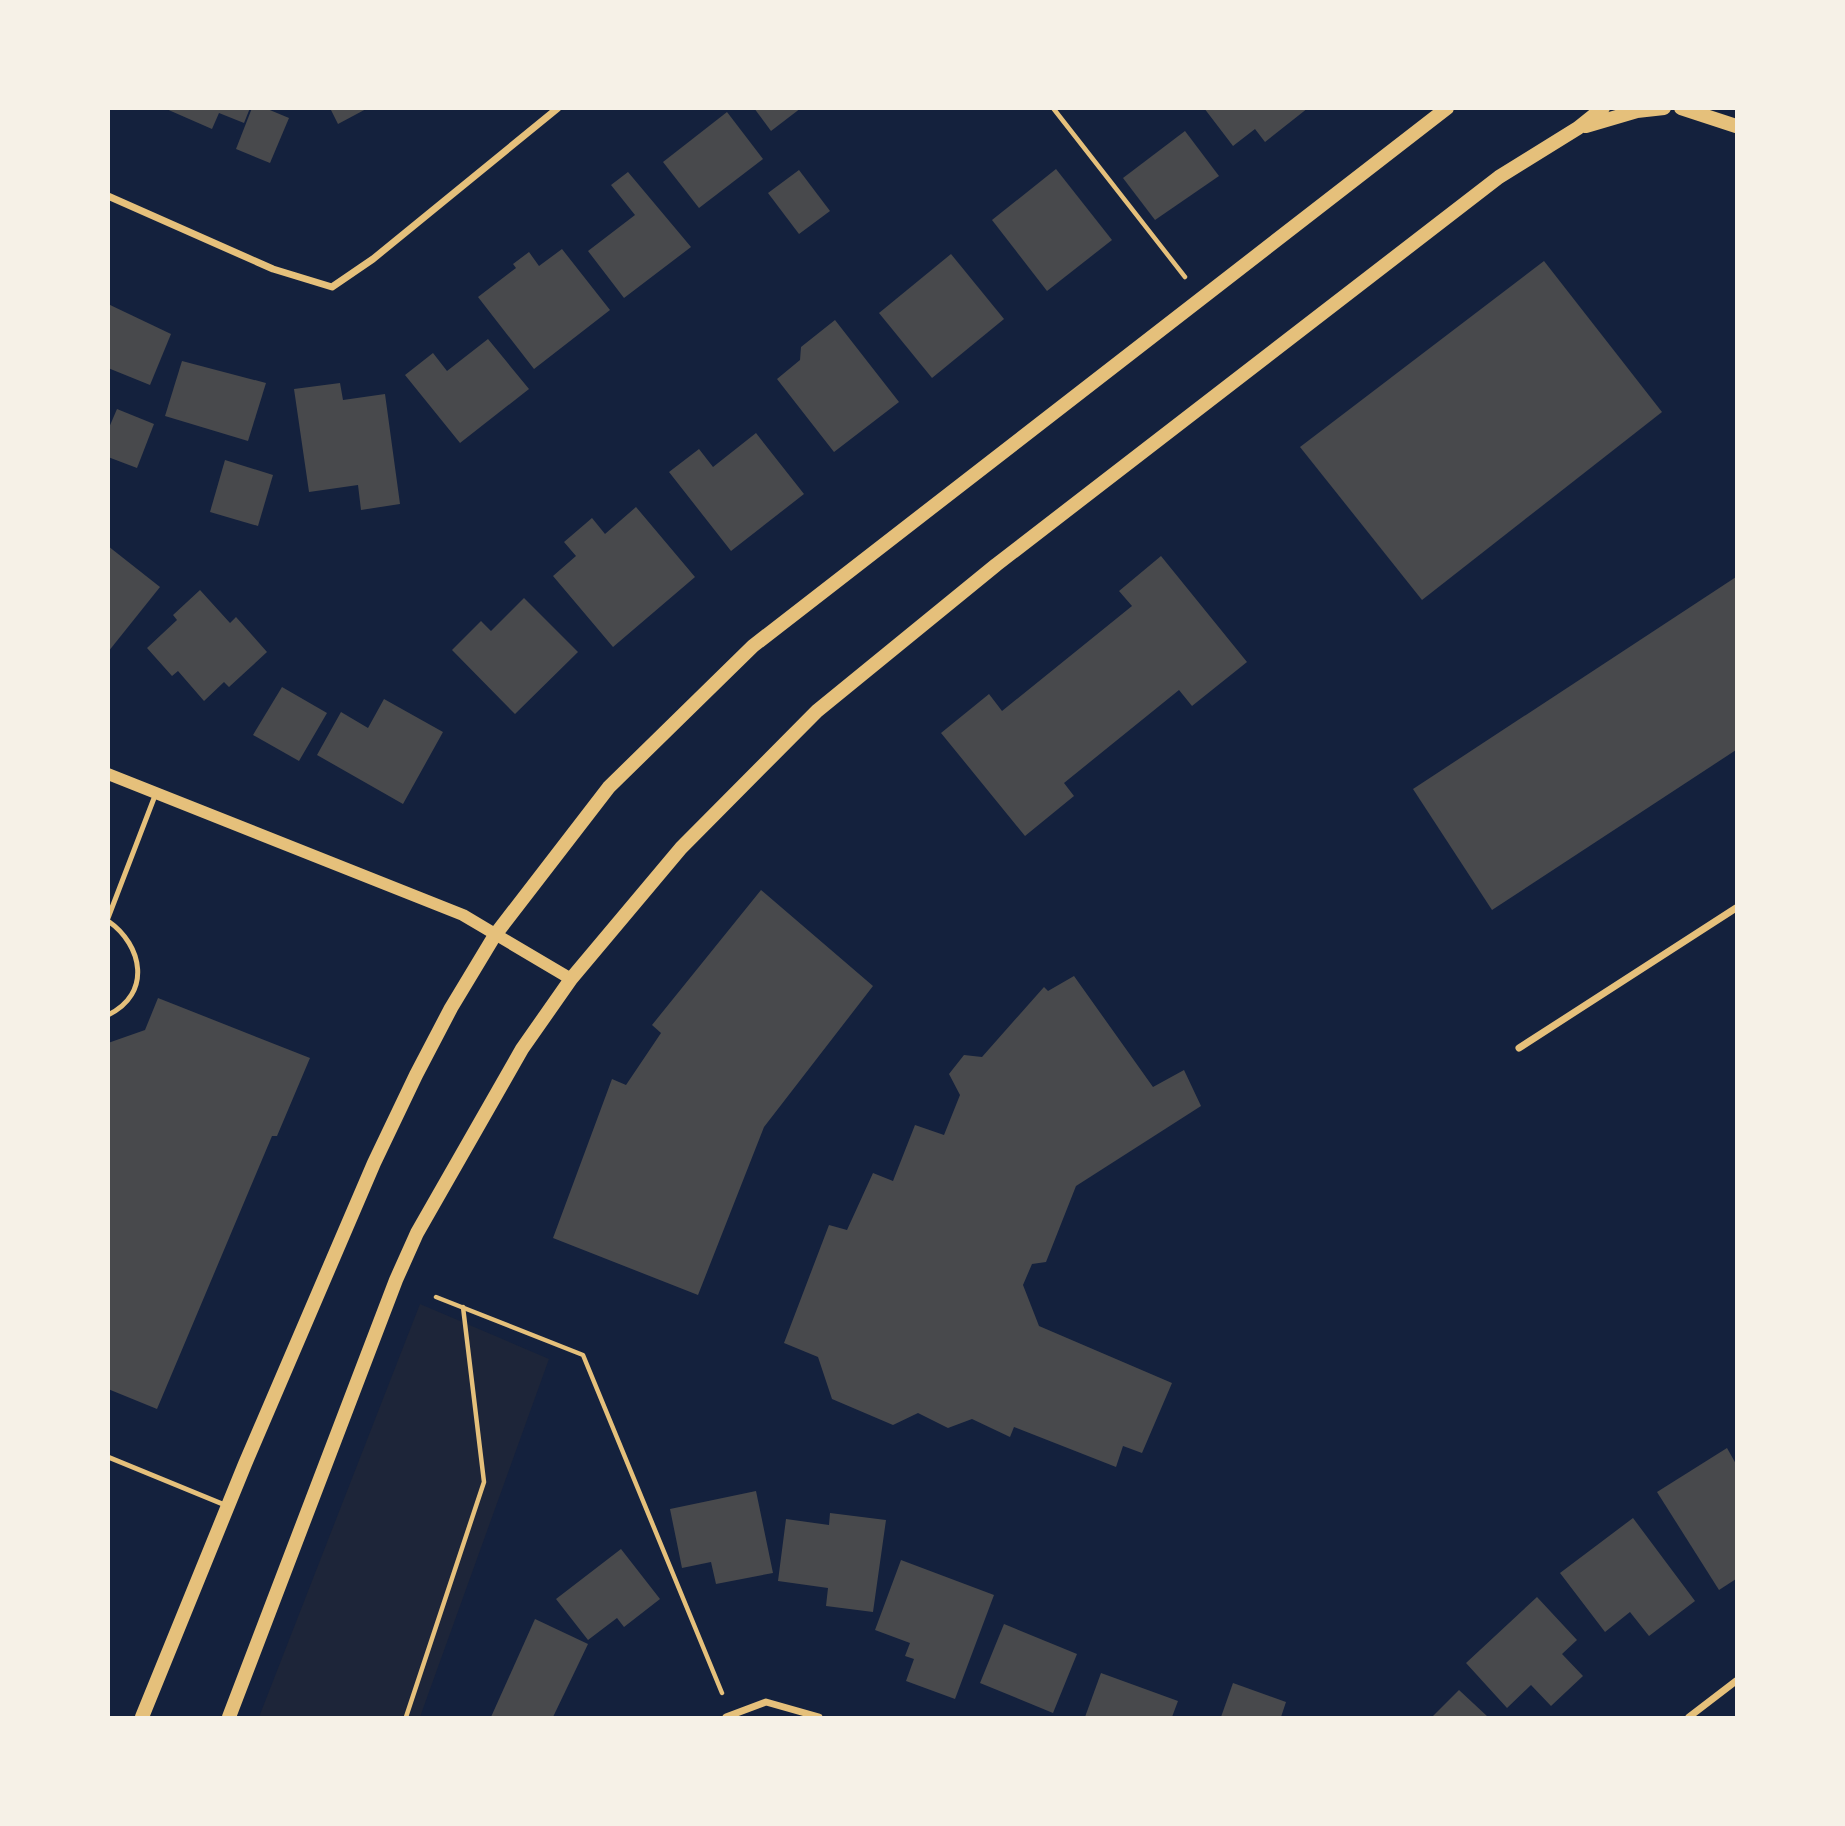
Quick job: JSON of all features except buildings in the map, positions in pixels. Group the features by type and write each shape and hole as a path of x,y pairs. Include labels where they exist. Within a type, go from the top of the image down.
{"main road":[{"path":"142,1717 228,1506 374,1163 451,1007 495,935 609,787 753,646 1447,108"},
{"path":"229,1717 396,1280 417,1233 522,1049 571,979 681,848 817,711 996,565 1477,194 1578,128 1603,108"},
{"path":"1578,128 1637,111 1664,108"},
{"path":"1681,108 1737,126"}],"street":[{"path":"108,196 273,269 332,288 373,259 558,108"},
{"path":"108,774 463,915 571,979"},
{"path":"1519,1048 1737,908"},
{"path":"1689,1717 1737,1681"},
{"path":"728,1716 766,1702 819,1717"}],"lane":[{"path":"108,1015 129,998 137,981 138,963 133,946 123,931 108,919 156,793"},
{"path":"108,1457 228,1506"}],"path":[{"path":"1054,108 1177,266"},
{"path":"436,1297 583,1355 698,1633 728,1716"},
{"path":"406,1717 484,1482 463,1307"}],"shaded area":[{"path":"420,1304 549,1359 420,1717 259,1717"}]}
